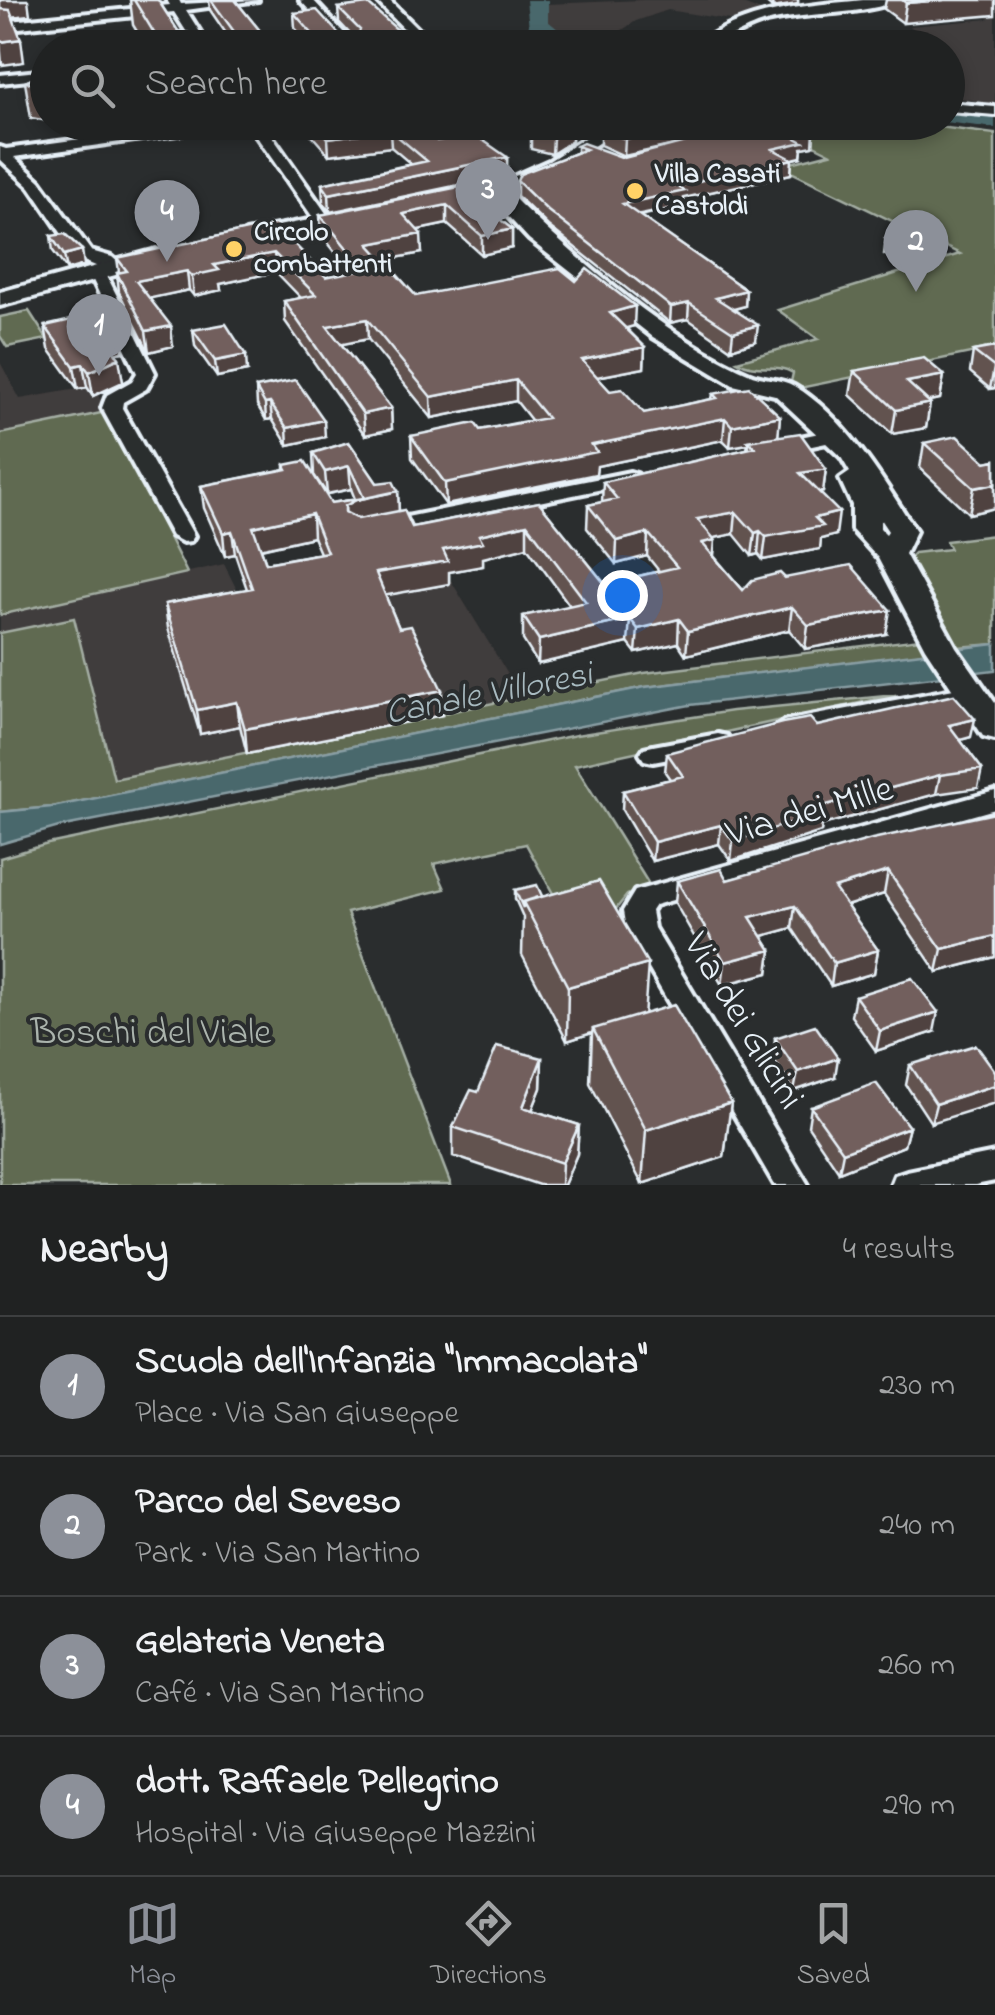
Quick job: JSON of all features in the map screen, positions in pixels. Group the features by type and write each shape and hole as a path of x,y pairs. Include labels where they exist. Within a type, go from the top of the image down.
{"street":[{"path":"94,0 101,15"},
{"path":"0,26 175,3 252,0"},
{"path":"306,0 335,30"},
{"path":"382,0 413,30"},
{"path":"723,30 807,4 891,0"},
{"path":"175,3 192,30"},
{"path":"0,79 30,76"},
{"path":"965,108 995,110"},
{"path":"2,153 103,140"},
{"path":"267,140 325,223"},
{"path":"581,140 600,155"},
{"path":"219,245 494,189 515,183 593,140"},
{"path":"2,153 35,184 84,255 106,260 107,272 146,373 140,385 114,399 112,408 182,536"},
{"path":"494,189 530,227 661,332 742,380 780,388 851,452 902,531 890,554"},
{"path":"0,298 184,252"},
{"path":"742,380 755,396 797,417 824,438 866,505 868,534 890,554 941,648 995,728"},
{"path":"766,450 824,438"},
{"path":"359,532 650,474"},
{"path":"653,754 965,686"},
{"name":"Via dei Mille","path":"645,898 995,800"},
{"name":"Via dei Glicini","path":"645,898 637,912 640,929 792,1185"},
{"path":"907,1185 948,1182 995,1167"}],"shaded area":[{"path":"732,0 775,16 742,22 668,10 622,30 558,30 545,21 546,4"},
{"path":"964,0 995,8 995,104 965,99 965,30 914,30 910,26 989,19"},
{"path":"0,362 20,399 94,386 106,412 0,434"},
{"path":"433,551 523,699 113,779 74,618 0,633 0,615 224,564 265,646 397,621 372,564"}],"green space":[{"path":"965,130 995,134 995,348 800,388 791,382 793,373 786,370 737,361 818,339 778,310 960,254 779,166 830,153 804,140 965,140"},
{"path":"29,311 47,339 7,347 0,336 0,317"},
{"path":"106,412 187,573 0,615 0,434"},
{"path":"995,535 995,644 958,647 922,596 905,562 914,553 950,549 946,541"},
{"path":"74,618 114,779 644,673 928,638 934,652 645,687 52,807 0,812 0,633"},
{"name":"Boschi del Viale","path":"896,695 575,765 650,886 627,895 616,909 568,921 526,844 434,864 445,889 347,913 451,1185 0,1185 0,858 48,844 576,735 732,711"}],"water":[{"path":"995,644 995,670 690,705 59,827 0,844 0,812 52,807 645,687"}],"building":[{"path":"134,0 158,0 177,30 152,30"},
{"path":"211,0 235,0 259,30 233,30"},
{"path":"902,0 944,0 906,3"},
{"path":"368,4 398,30 360,30 338,8"},
{"path":"0,9 10,10 21,39 0,42"},
{"path":"317,10 335,30 309,30 294,13"},
{"path":"402,140 483,140 507,157 329,194 322,184 427,161"},
{"path":"693,140 803,142 773,149 792,159 676,186 685,191 623,204 746,290 716,298 758,325 733,332 689,303 671,307 548,211 517,181 520,174 586,149 577,146 583,143 624,158"},
{"path":"459,187 512,229 482,236 447,205 403,214 421,234 369,244 416,296 560,268 576,281 587,269 635,306 610,313 645,347 582,360 610,391 622,389 644,413 749,387 780,416 732,426 725,418 592,445 597,452 445,483 411,436 475,423 480,430 547,418 516,380 431,397 367,319 327,326 391,408 363,414 284,301 316,295 274,253 214,265 219,270 192,276 187,271 136,281 171,326 146,331 117,273 127,271 117,258 275,224 326,277 364,269 320,215"},
{"path":"915,231 936,242 907,251 886,239"},
{"path":"65,234 82,250 64,255 51,236"},
{"path":"111,311 120,329 101,332 119,358 89,372 83,364 74,366 45,326"},
{"path":"226,324 246,355 215,361 193,330"},
{"path":"995,347 995,368 973,351"},
{"path":"924,358 944,375 907,382 930,403 896,410 854,371"},
{"path":"296,380 324,420 287,428 256,388"},
{"path":"800,433 826,469 800,473 839,512 815,518 823,526 766,537 760,531 755,533 736,512 697,519 715,540 702,543 743,590 752,580 780,573 785,578 851,565 890,610 808,625 792,607 688,631 679,619 638,629 630,619 539,640 523,616 586,602 527,524 479,535 483,542 443,550 448,561 376,573 399,628 411,626 442,690 245,729 237,702 197,710 165,604 252,588 232,531 223,533 201,486 287,469 285,465 305,461 331,503 364,498 349,466 325,472 313,453 349,442 377,483 393,481 398,491 356,500 345,506 345,512 358,519 404,510 412,527 539,502 605,584 677,567 648,533 617,541 588,505 617,499 603,482 755,447 748,441","holes":["312,514 327,552 266,563 253,527"]},
{"path":"957,436 986,462 995,460 995,484 974,488 924,443"},
{"path":"954,695 975,719 949,725 982,769 940,775 819,807 824,813 733,841 721,825 654,842 623,791 683,776 667,753 782,723 810,718 817,726"},
{"path":"995,813 995,936 942,949 888,871 834,888 878,950 834,963 795,906 750,917 771,950 725,962 677,881 721,869 727,880 872,839"},
{"path":"599,881 648,964 568,987 523,902"},
{"path":"537,885 542,896 523,902 523,908 515,890"},
{"path":"912,978 938,1012 880,1031 855,996"},
{"path":"674,1005 731,1103 646,1130 593,1029"},
{"path":"815,1025 838,1058 798,1072 775,1038"},
{"path":"976,1045 995,1071 995,1085 936,1104 910,1065"},
{"path":"497,1046 542,1058 523,1107 579,1125 562,1163 453,1127 471,1090 478,1092"},
{"path":"876,1083 909,1127 843,1152 811,1107"}],"waterway":[{"path":"537,0 537,23 546,30"},
{"path":"965,117 995,120"}],"place":[{"name":"Villa Casati Castoldi","path":"635,191"},
{"name":"Gelateria Veneta","path":"488,240"},
{"name":"Circolo combattenti","path":"234,249"},
{"name":"dott. Raffaele Pellegrino","path":"167,262"},
{"name":"Parco del Seveso","path":"916,292"},
{"name":"Scuola dell'Infanzia \"Immacolata\"","path":"99,376"}],"water label":[{"name":"Canale Villoresi","path":"489,695"}]}
